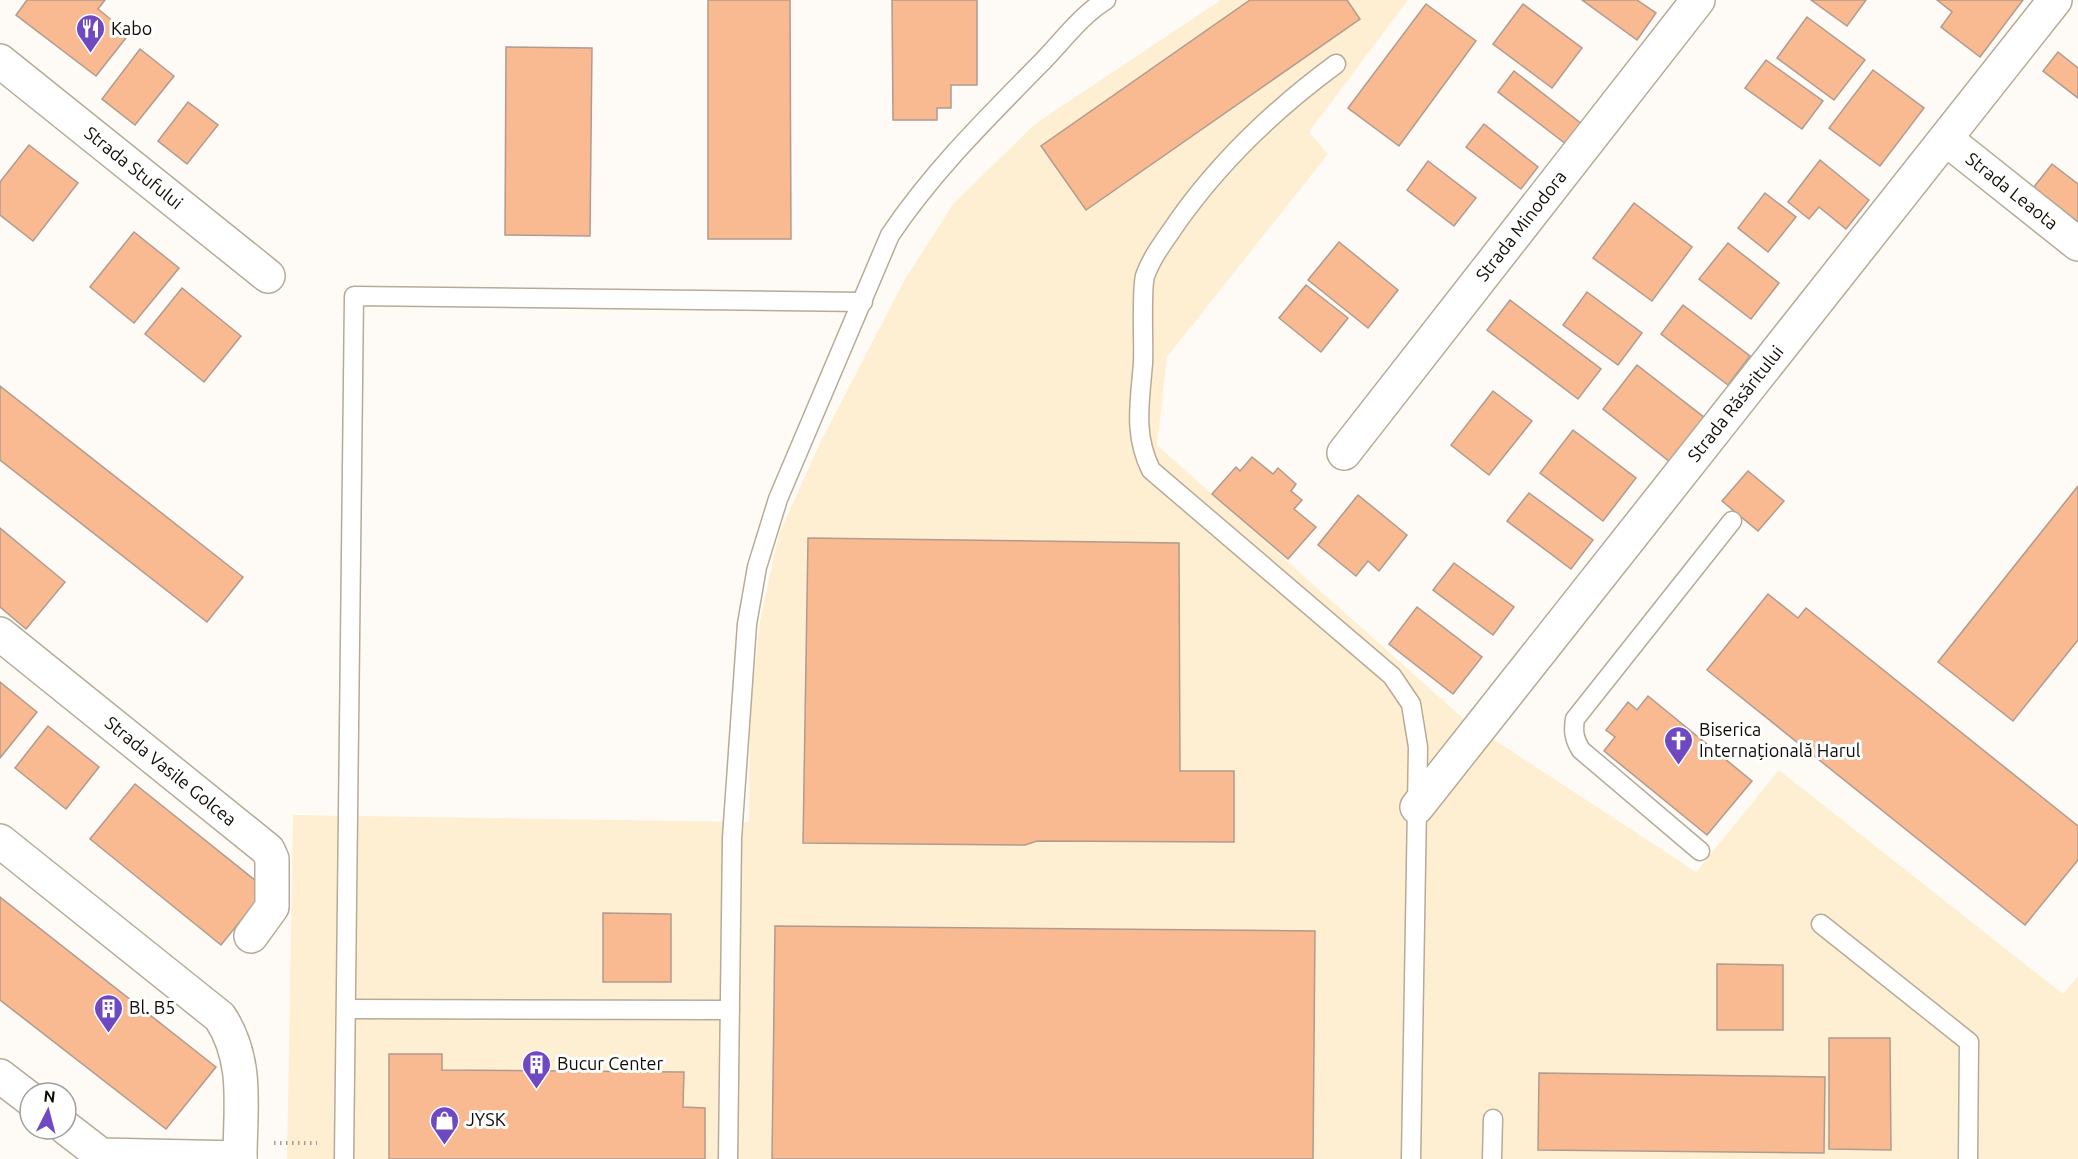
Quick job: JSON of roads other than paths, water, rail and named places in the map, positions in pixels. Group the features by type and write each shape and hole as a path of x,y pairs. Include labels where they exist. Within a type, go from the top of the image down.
{"street":[{"name":"Strada Minodora","path":"1344,453 1698,0"},
{"name":"Strada Răsăritului","path":"1417,807 2055,0"},
{"name":"Strada Stufului","path":"0,61 268,276"},
{"name":"Strada Leaota","path":"1946,139 2078,244"},
{"name":"Strada Vasile Golcea","path":"0,634 268,850 272,859 273,902 270,912 251,936"},
{"path":"0,841 220,1017 231,1033 238,1052 241,1075 240,1153 100,1155 78,1138"},
{"path":"0,1076 18,1090"}],"lane":[{"path":"728,1159 732,838 747,624 758,567 778,499 890,235 914,200 964,142 1082,21 1106,0"},
{"path":"1336,64 1287,101 1241,144 1193,200 1159,248 1144,278 1144,340 1138,429 1140,445 1151,470 1392,676 1406,692 1417,731 1410,1159"},
{"path":"345,1151 354,296 863,302"},
{"path":"1700,851 1581,750 1575,741 1574,729 1575,719 1732,521"},
{"path":"1821,924 1969,1042 1968,1159"},
{"path":"347,1009 730,1010"},
{"path":"1492,1159 1493,1119"}],"place":[{"name":"Kabo","path":"90,54"},
{"name":"Biserica Internațională Harul","path":"1678,766"},
{"name":"Bl. B5","path":"108,1034"},
{"name":"Bucur Center","path":"536,1090"},
{"name":"JYSK","path":"445,1146"}]}
